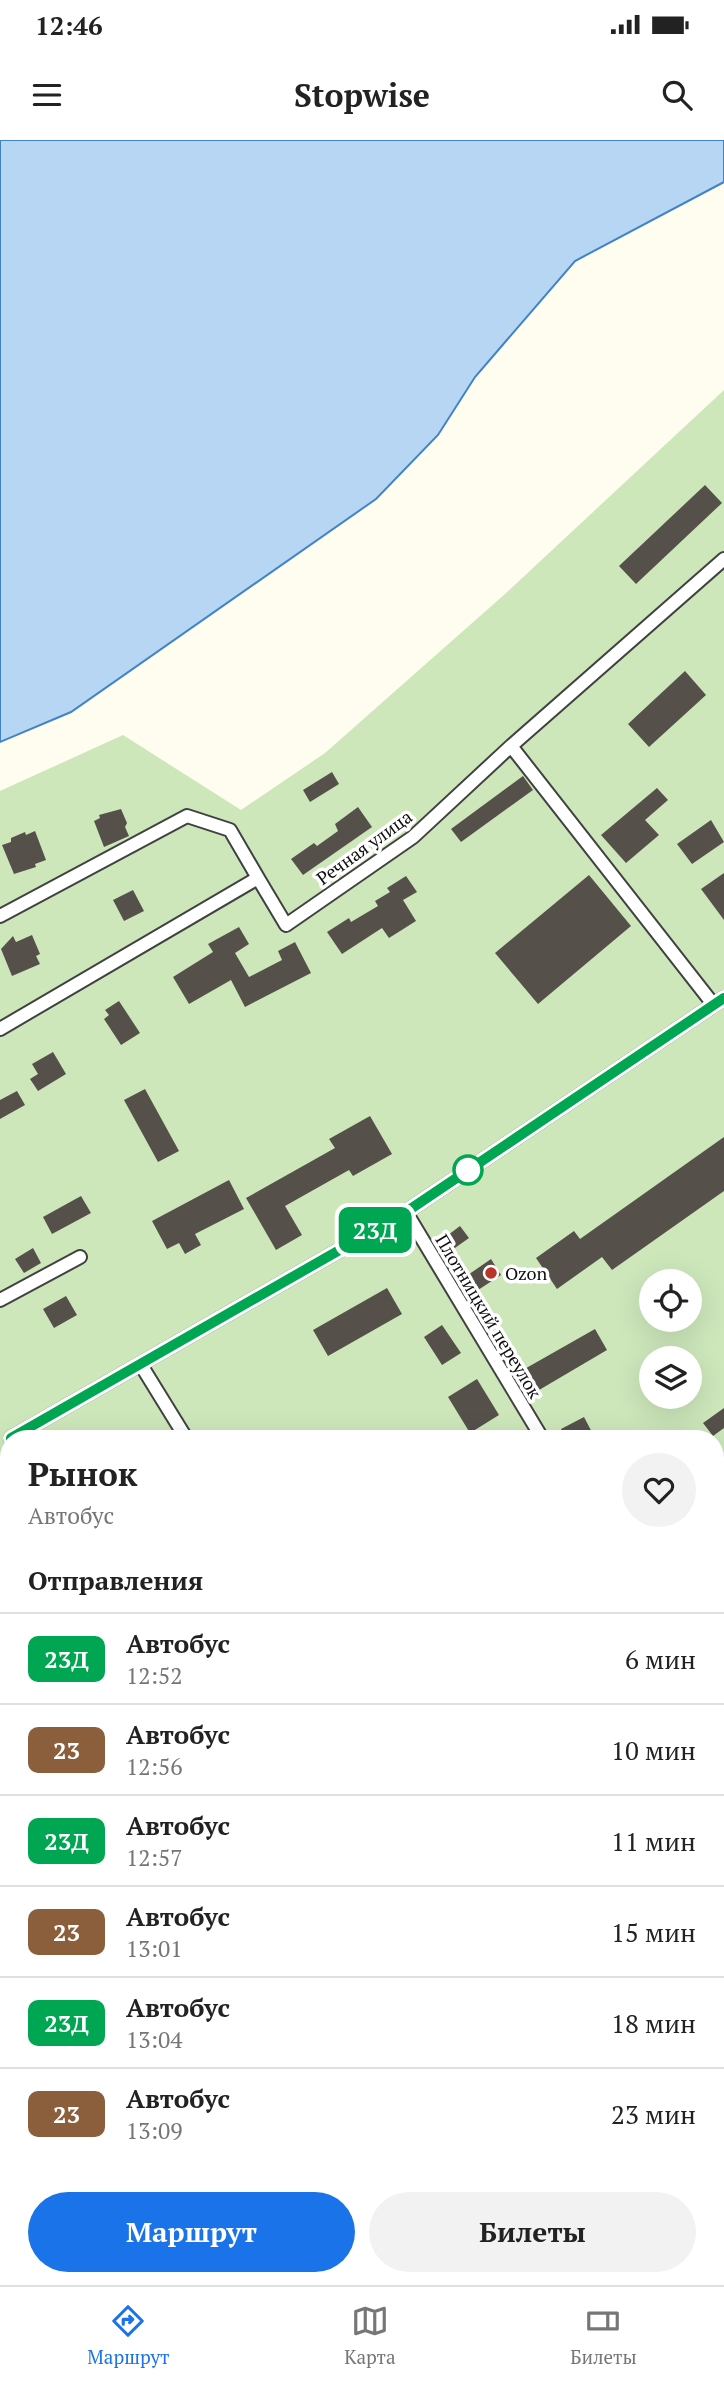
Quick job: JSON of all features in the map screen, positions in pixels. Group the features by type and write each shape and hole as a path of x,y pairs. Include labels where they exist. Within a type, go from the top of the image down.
{"street":[{"name":"Речная улица","path":"258,878 286,925 413,836 724,559"},
{"path":"26,1430 406,1212 719,1001 511,746"},
{"path":"0,916 187,816 230,830 258,878 0,1029"},
{"name":"Плотницкий переулок","path":"406,1212 537,1430"},
{"path":"0,1300 80,1257"},
{"path":"141,1365 181,1430"}],"green space":[{"path":"724,390 724,1430 0,1430 0,791 123,735 241,810 325,753 505,594"}],"water":[{"path":"0,140 724,140 724,182 575,261 475,377 438,435 376,499 71,712 0,742"}],"building":[{"path":"705,485 722,503 636,584 619,566"},
{"path":"685,671 706,695 649,747 628,724"},
{"path":"332,772 339,784 310,802 303,790"},
{"path":"523,776 533,790 461,842 451,829"},
{"path":"657,788 668,800 645,820 659,835 626,863 601,835"},
{"path":"358,807 372,827 303,875 291,859 314,843 317,846 338,831 335,824"},
{"path":"121,809 129,836 104,847 94,821 100,818 99,815"},
{"path":"711,820 724,842 692,864 677,844"},
{"path":"35,831 46,860 35,864 36,867 14,874 2,845 25,832 26,835"},
{"path":"724,873 724,920 701,889"},
{"path":"589,875 631,926 538,1004 495,953"},
{"path":"406,876 417,892 403,900 416,921 389,938 382,928 342,954 327,932 349,918 351,922 378,906 375,901 390,892 387,888"},
{"path":"133,890 144,911 124,921 113,900"},
{"path":"239,927 249,944 235,953 249,977 282,960 278,951 295,942 311,973 245,1007 231,980 189,1004 173,977 213,952 208,944"},
{"path":"32,935 40,954 36,956 40,964 12,976 1,949 13,936 16,942"},
{"path":"119,1001 140,1033 121,1045 104,1019 109,1015 105,1010"},
{"path":"53,1052 66,1074 38,1091 30,1079 38,1074 32,1064"},
{"path":"145,1089 179,1151 158,1162 124,1100"},
{"path":"17,1091 25,1105 0,1119 0,1100"},
{"path":"370,1116 392,1154 353,1176 349,1170 285,1206 302,1235 276,1250 246,1198 335,1148 329,1139"},
{"path":"724,1137 724,1191 612,1270 602,1257 557,1289 536,1258 574,1231 580,1239"},
{"path":"229,1180 244,1209 195,1234 201,1245 185,1254 179,1243 167,1249 152,1221"},
{"path":"81,1196 91,1213 52,1234 43,1217"},
{"path":"460,1226 469,1238 445,1255 436,1244"},
{"path":"33,1248 41,1263 24,1273 15,1259"},
{"path":"491,1259 501,1275 475,1292 465,1277"},
{"path":"387,1288 402,1314 328,1356 313,1330"},
{"path":"66,1296 77,1315 54,1328 43,1309"},
{"path":"442,1325 461,1353 442,1365 424,1337"},
{"path":"595,1329 607,1350 534,1393 521,1371"},
{"path":"477,1379 499,1415 475,1430 468,1430 448,1397"},
{"path":"724,1408 724,1428 721,1430 708,1430 703,1423"},
{"path":"584,1417 591,1430 562,1430"}],"bus line":[{"name":"23Д","path":"25,1430 406,1212 724,998"}],"place":[{"name":"Ozon","path":"491,1273"}]}
